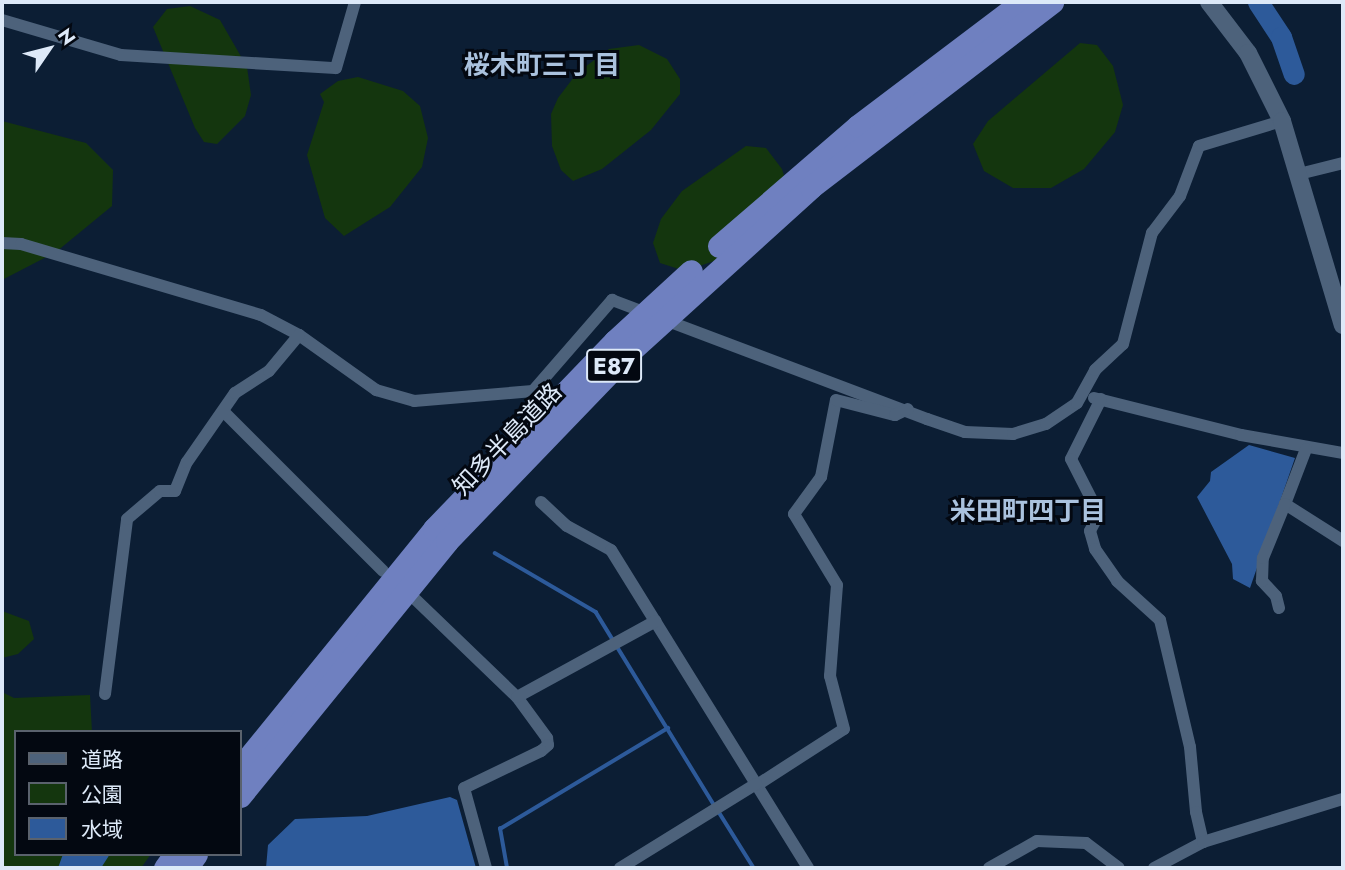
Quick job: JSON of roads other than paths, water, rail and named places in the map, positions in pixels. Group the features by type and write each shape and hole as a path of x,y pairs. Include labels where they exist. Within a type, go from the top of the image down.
{"highway":[{"name":"知多半島道路","path":"242,766 434,529 615,341 848,134 1022,2"},
{"name":"知多半島道路","path":"242,794 439,551 626,354 811,187 1052,2"}],"main road":[{"path":"1209,2 1248,53 1282,121 1343,325"}],"street":[{"path":"2,20 121,55 336,68 355,2"},
{"path":"1083,396 1083,386 1095,370 1123,344 1152,233 1180,196 1199,146 1282,121"},
{"path":"1300,174 1343,163"},
{"path":"2,243 21,244 261,315 299,335 376,390 435,401 533,391 612,300 760,359 908,409 965,432 1013,434 1046,424 1083,396 1306,449 1343,453"},
{"path":"104,694 127,519 160,491 175,491 187,462 235,393 269,371 299,335"},
{"path":"1101,399 1071,459 1099,514 1090,531 1095,549 1117,581 1160,620 1190,747 1203,842"},
{"path":"620,868 844,729 830,676 837,585 794,514 821,477 836,400 895,415 908,409"},
{"path":"224,412 383,570"},
{"path":"1279,608 1276,596 1262,581 1263,558 1306,449"},
{"path":"541,502 567,526 611,550 808,868"},
{"path":"1286,504 1343,541"},
{"path":"415,599 517,697 548,745 464,788 486,868"},
{"path":"517,697 656,621"},
{"path":"1156,868 1203,842 1343,799"},
{"path":"989,868 1030,842 1079,841 1119,868"}],"water":[{"path":"1249,445 1295,458 1250,588 1233,579 1232,564 1197,497 1210,481 1211,472"},
{"path":"450,797 457,800 476,868 266,868 268,845 295,819 367,816"},
{"path":"62,856 109,856 101,868 58,868"}],"waterway":[{"path":"1258,2 1281,37 1294,74"},
{"path":"495,553 596,612 715,806"},
{"path":"507,868 500,829 668,728"},
{"path":"719,812 754,868"}],"district":[{"name":"桜木町三丁目","path":"542,66"},
{"name":"米田町四丁目","path":"1028,512"}]}
